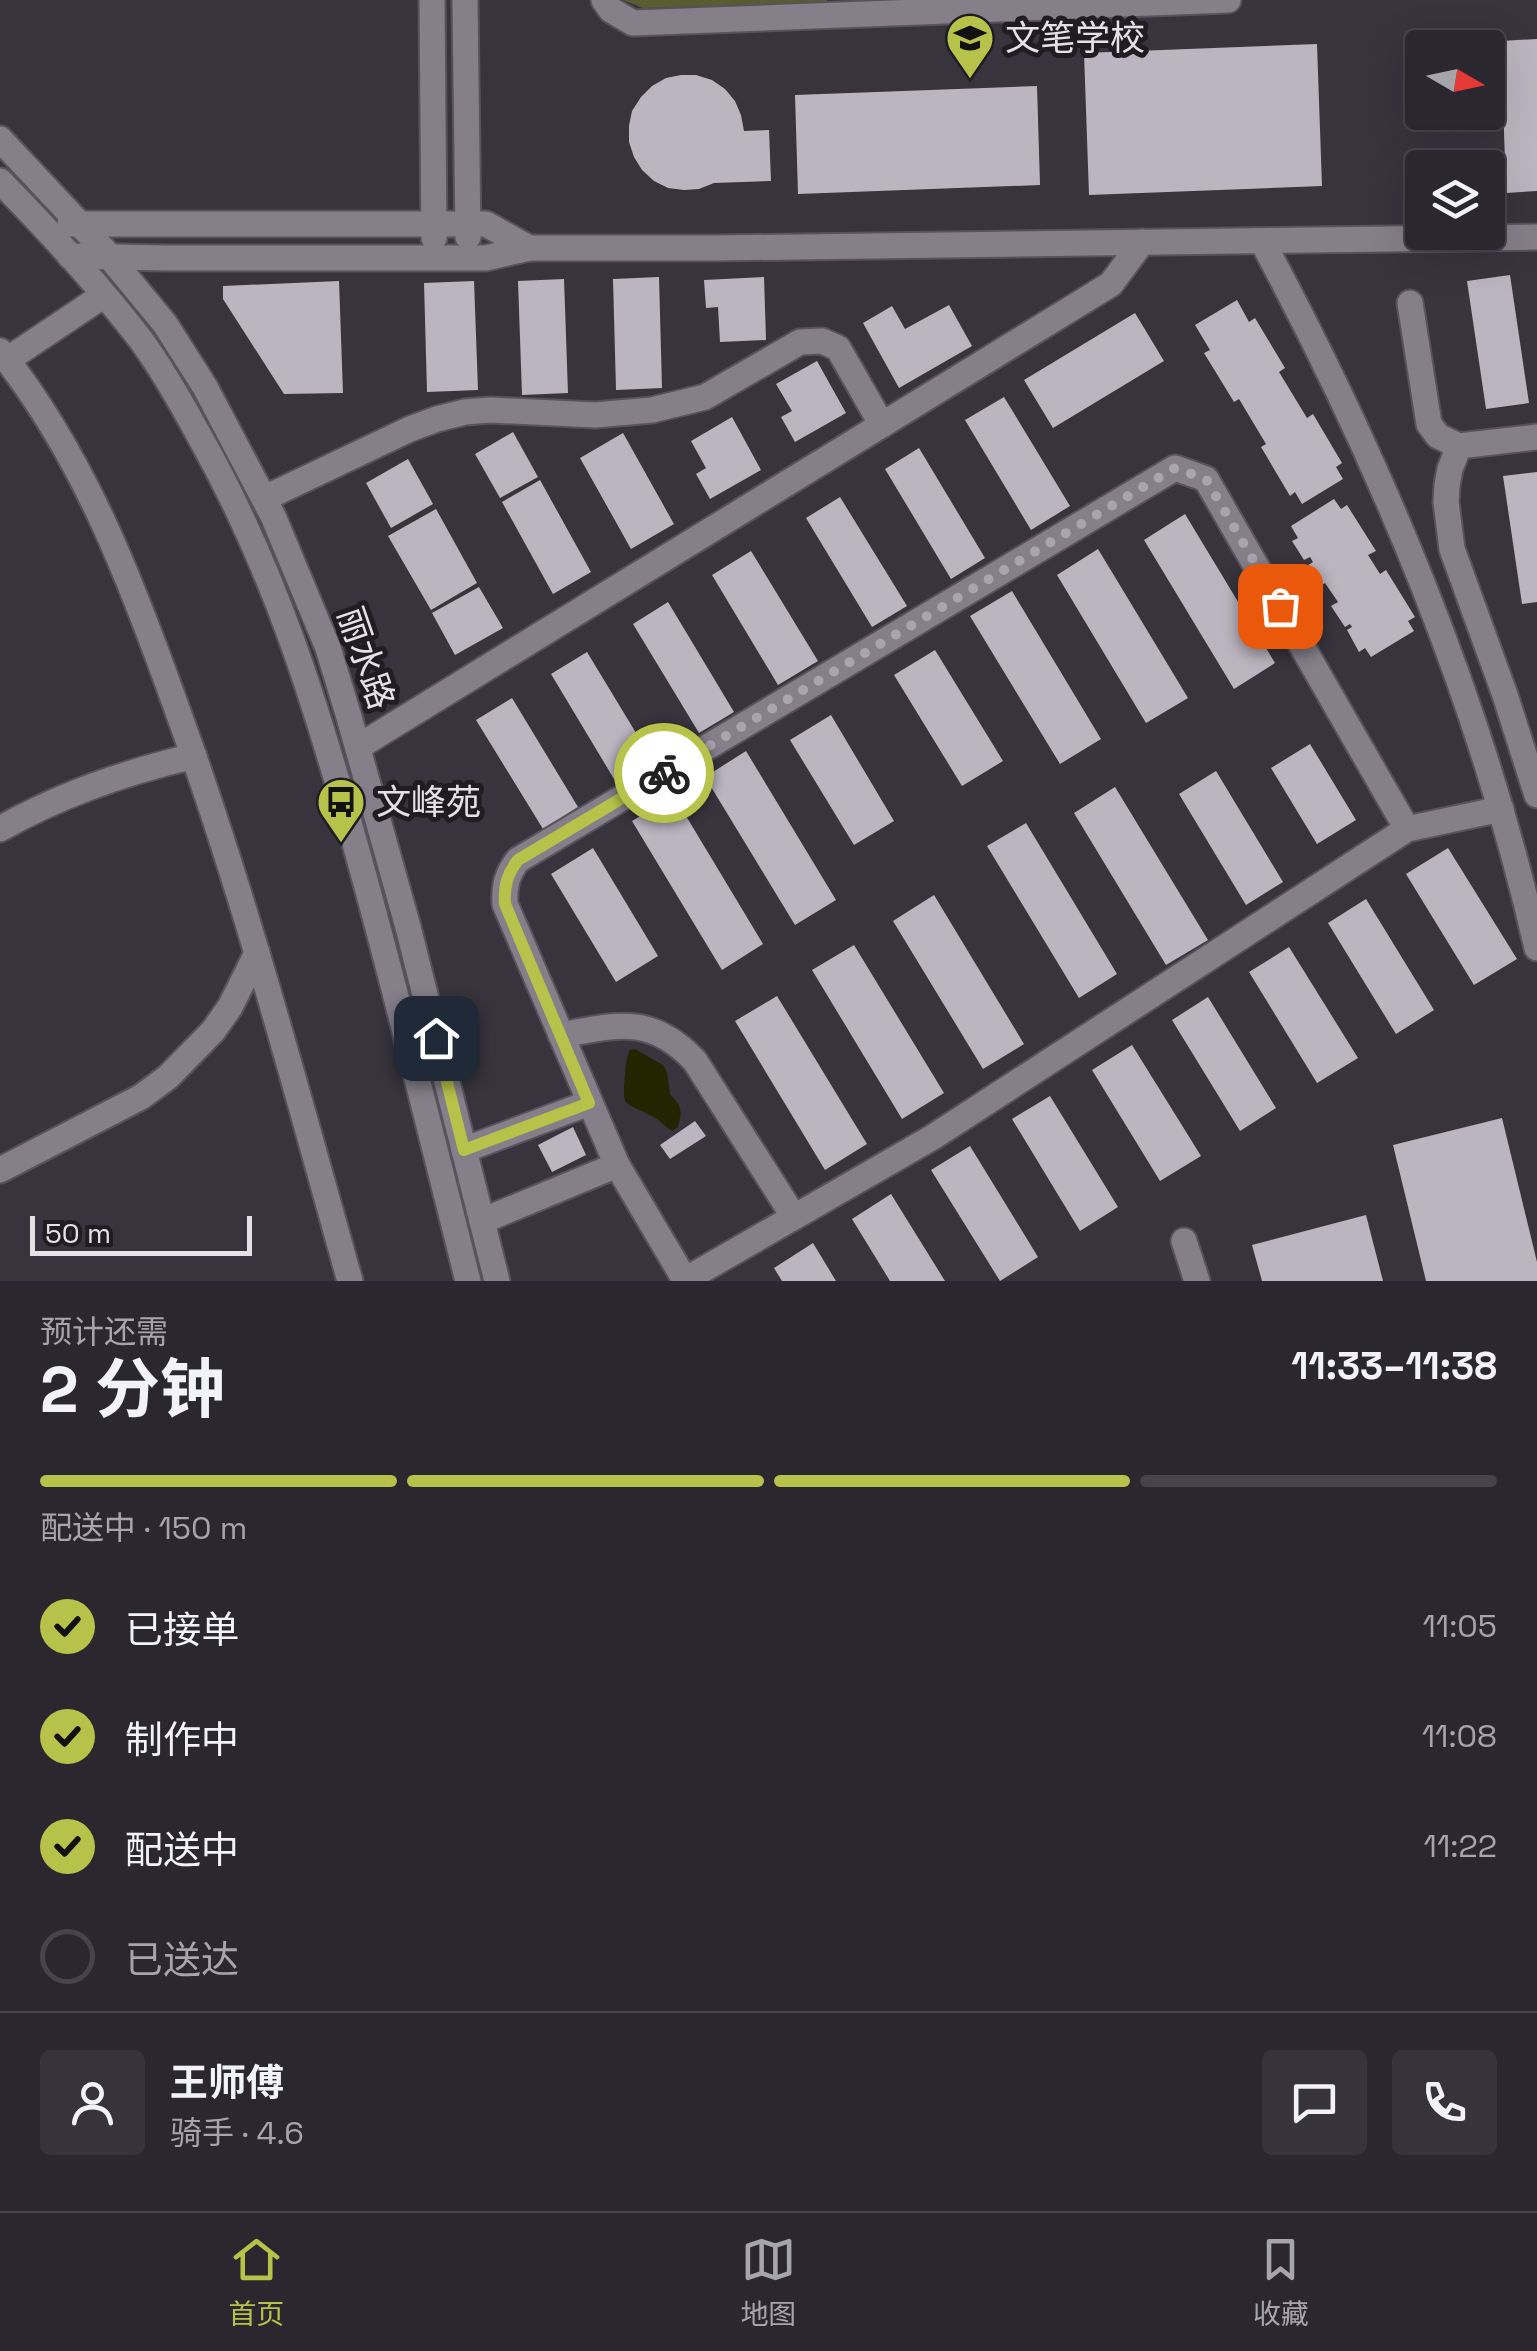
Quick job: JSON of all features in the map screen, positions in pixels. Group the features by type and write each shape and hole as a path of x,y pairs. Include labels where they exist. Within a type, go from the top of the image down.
{"street":[{"path":"432,0 434,258"},
{"path":"464,0 468,258"},
{"path":"604,0 633,24 1228,0"},
{"name":"丽水路","path":"0,139 166,324 205,387 264,498 302,582 328,648 358,747 408,927 497,1281"},
{"name":"丽水路","path":"0,180 142,342 215,464 248,528 322,725 381,934 468,1281"},
{"path":"41,224 486,224 529,248"},
{"path":"70,256 486,258 529,248 1537,237"},
{"path":"1262,241 1313,337 1404,536 1453,662 1502,809 1527,866 1537,948"},
{"path":"358,747 1111,284 1142,242"},
{"path":"104,295 4,356 63,444 126,572 194,756 258,954 350,1281"},
{"path":"1410,303 1429,424 1438,436 1459,446 1537,437"},
{"path":"264,498 437,419 490,410 595,415 652,410 705,397 800,342 811,340 838,348 882,425"},
{"path":"1459,446 1447,486 1452,548 1506,695 1537,795"},
{"path":"1408,829 1206,479 1175,468 518,860 507,876 505,904 617,1165 685,1280 933,1136 1408,829 1502,809"},
{"path":"0,829 105,780 194,756"},
{"path":"0,1170 141,1098 168,1077 213,1032 258,954"},
{"path":"561,1035 622,1024 661,1034 685,1050 794,1218"},
{"path":"464,1150 589,1103"},
{"path":"482,1221 617,1165"},
{"path":"1184,1241 1198,1281"}],"shaded area":[{"path":"623,0 827,0 827,3 643,8"},
{"path":"630,1050 663,1065 667,1072 670,1094 681,1113 678,1127 672,1131 625,1099 627,1059"}],"building":[{"path":"1537,39 1537,191 1506,193 1505,41"},
{"path":"1317,44 1322,186 1089,195 1084,53"},
{"path":"681,75 712,80 725,89 735,101 744,131 769,130 771,181 714,183 684,190 668,188 642,170 629,142 632,111 652,86"},
{"path":"1037,86 1040,185 798,194 795,95"},
{"path":"1510,275 1529,403 1486,409 1467,281"},
{"path":"659,277 662,388 616,390 613,279"},
{"path":"764,277 766,340 720,342 718,307 706,308 704,280"},
{"path":"564,279 568,393 522,395 518,281"},
{"path":"339,281 343,393 284,394 223,299 223,286"},
{"path":"474,281 478,390 427,392 424,283"},
{"path":"1237,300 1249,322 1255,318 1285,368 1279,372 1307,418 1313,414 1342,463 1336,467 1343,479 1302,504 1295,492 1290,496 1239,399 1234,402 1204,353 1210,350 1195,325"},
{"path":"949,305 972,346 899,388 863,323 892,306 905,329"},
{"path":"1135,313 1164,361 1053,428 1024,380"},
{"path":"817,361 846,413 795,442 781,417 792,411 776,384"},
{"path":"1004,397 1070,506 1031,530 965,420"},
{"path":"732,417 761,470 710,499 696,474 706,468 691,441"},
{"path":"513,432 538,477 500,498 475,454"},
{"path":"623,433 674,524 631,549 580,458"},
{"path":"919,448 985,558 951,579 885,469"},
{"path":"408,459 433,504 391,528 366,483"},
{"path":"1537,472 1537,602 1522,604 1503,476"},
{"path":"540,480 591,572 553,594 502,502"},
{"path":"840,497 907,606 872,627 806,518"},
{"path":"1334,499 1341,509 1347,505 1376,551 1368,555 1380,574 1386,570 1415,617 1408,621 1414,631 1371,657 1365,648 1359,652 1347,630 1352,627 1345,627 1331,606 1338,602 1325,583 1320,586 1307,566 1313,562 1310,557 1304,560 1292,541 1298,538 1291,526"},
{"path":"436,509 477,583 431,610 388,536"},
{"path":"1185,514 1275,663 1234,689 1144,540"},
{"path":"1098,549 1188,698 1146,723 1057,575"},
{"path":"751,551 818,661 778,685 712,575"},
{"path":"479,587 503,628 455,655 432,613"},
{"path":"1012,591 1101,739 1060,764 970,616"},
{"path":"668,602 734,712 699,733 633,624"},
{"path":"935,650 1003,761 962,786 894,675"},
{"path":"587,652 653,761 617,784 551,674"},
{"path":"512,698 578,807 543,829 476,720"},
{"path":"831,715 894,821 854,845 790,740"},
{"path":"1310,744 1356,820 1317,844 1271,768"},
{"path":"746,751 836,900 795,925 705,777"},
{"path":"1216,771 1283,882 1246,905 1179,794"},
{"path":"1115,787 1208,940 1166,965 1074,813"},
{"path":"674,796 763,944 722,970 632,821"},
{"path":"1026,823 1117,974 1079,998 987,846"},
{"path":"593,848 658,956 616,982 551,874"},
{"path":"1448,848 1517,959 1474,985 1406,874"},
{"path":"934,895 1024,1044 983,1069 893,921"},
{"path":"1366,899 1434,1010 1396,1034 1328,923"},
{"path":"854,945 944,1093 902,1119 812,970"},
{"path":"1289,947 1358,1058 1317,1083 1249,972"},
{"path":"777,996 867,1144 825,1170 735,1021"},
{"path":"1208,997 1276,1108 1240,1131 1172,1020"},
{"path":"1132,1045 1201,1156 1160,1181 1092,1070"},
{"path":"1050,1096 1118,1207 1080,1231 1012,1119"},
{"path":"1502,1118 1537,1262 1537,1281 1426,1281 1393,1145"},
{"path":"695,1121 706,1136 670,1159 660,1145"},
{"path":"573,1127 586,1155 552,1172 538,1145"},
{"path":"970,1146 1038,1257 1000,1281 931,1170"},
{"path":"891,1194 945,1281 890,1281 852,1219"},
{"path":"1366,1215 1383,1281 1262,1281 1252,1245"},
{"path":"813,1243 836,1281 782,1281 774,1268"}],"way so far":[{"path":"664,773 1175,468 1206,479 1280,606"}],"place":[{"name":"文笔学校","path":"970,80"},
{"name":"文峰苑","path":"341,844"}],"route":[{"path":"436,1038 464,1150 589,1103 505,904 507,876 518,860 664,773"}]}
